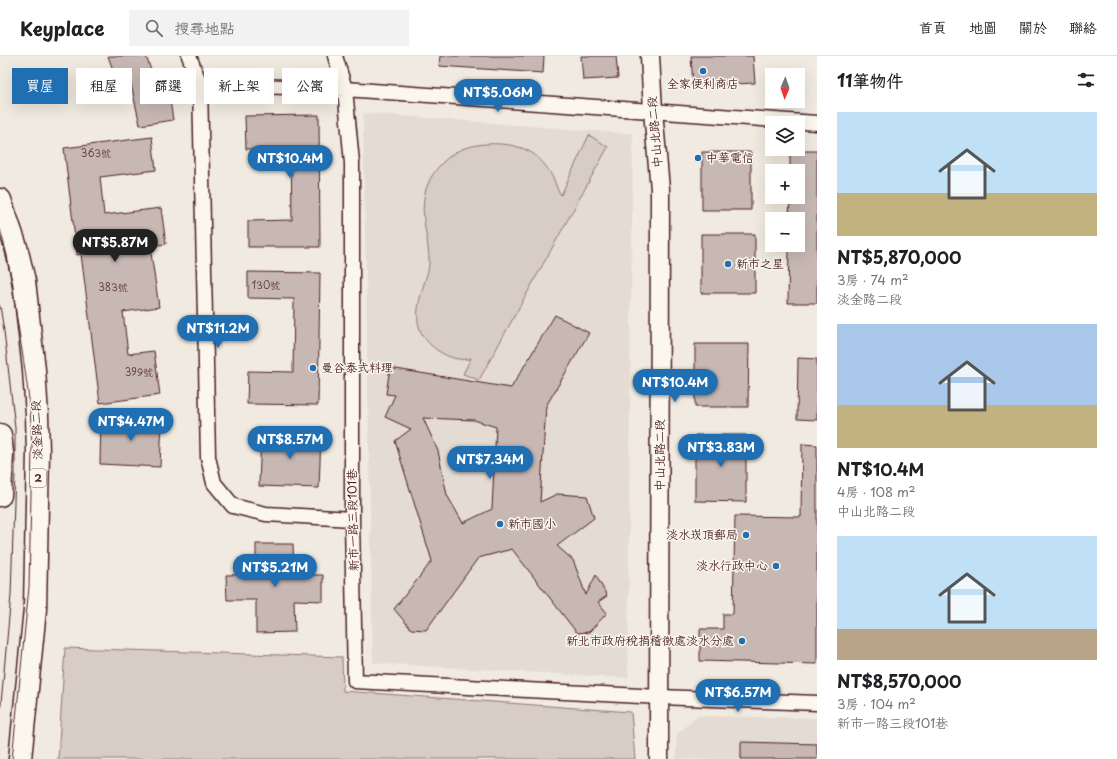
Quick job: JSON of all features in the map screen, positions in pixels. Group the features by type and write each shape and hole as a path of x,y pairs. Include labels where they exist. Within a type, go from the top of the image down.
{"main road":[{"name":"淡金路二段","path":"0,200 16,247 24,281 34,370 37,415 38,452 35,609 20,759"},
{"path":"0,435 2,453 0,496"}],"street":[{"path":"189,56 200,84 208,457 214,483 234,506 266,514 352,520"},
{"name":"新市一路三段101巷","path":"335,56 345,89 352,163 352,520 355,680 660,697"},
{"name":"中山北路二段","path":"650,56 660,189 659,759"},
{"path":"200,84 345,89 817,122"},
{"path":"660,697 817,703"}],"shaded area":[{"name":"新市國小","path":"363,113 633,134 628,678 373,663"},
{"path":"589,135 608,147 479,380 463,374 471,358 455,358 440,352 432,346 421,333 419,325 419,300 429,265 423,202 427,186 433,174 447,158 458,151 475,145 506,144 524,149 538,158 549,171 561,195"},
{"path":"65,648 342,657 343,691 631,712 635,759 58,759"},
{"path":"697,716 817,718 817,759 676,759 677,734"}],"building":[{"path":"108,56 146,56 150,68 140,68 140,104 171,104 173,120 140,125 132,89 132,68 112,68"},
{"path":"440,56 544,56 543,73 439,66"},
{"path":"581,56 616,56 618,78 583,80"},
{"path":"691,56 753,56 755,83 693,86"},
{"path":"319,115 320,247 248,247 248,221 292,220 291,149 246,149 245,116"},
{"path":"152,137 156,170 100,177 104,215 161,208 166,244 150,246 159,307 123,312 128,354 154,351 160,395 100,403 81,254 77,255 64,148"},
{"path":"805,151 817,151 817,303 788,303 789,252 805,252 805,212 789,212 790,204 805,204 805,164 790,164 790,156 805,156"},
{"path":"702,152 751,152 751,210 702,210"},
{"name":"新市之星","path":"701,234 755,234 755,293 701,293"},
{"path":"248,272 320,273 318,405 247,404 248,371 293,372 294,299 248,298"},
{"path":"555,315 589,333 546,406 540,502 557,494 587,496 594,518 557,546 573,560 586,595 596,575 607,596 598,602 607,613 589,632 577,633 512,549 478,558 426,630 411,629 394,609 432,561 395,441 411,429 385,417 395,395 386,394 390,368 511,388","holes":["423,418 474,420 496,427 492,509 463,523 447,495 438,451"]},
{"path":"695,344 749,344 748,407 695,407"},
{"path":"798,358 817,359 817,420 797,419"},
{"path":"101,418 162,420 160,467 100,464"},
{"path":"261,432 321,435 319,488 259,486"},
{"path":"695,435 746,435 746,502 695,501"},
{"name":"淡水行政中心","path":"802,444 817,445 817,664 700,661 700,629 723,629 723,614 733,614 735,516 801,517"},
{"path":"256,544 293,544 294,575 323,575 323,601 294,600 295,632 256,633 256,600 227,600 226,575 256,574"},
{"path":"741,742 817,744 817,759 741,759"}],"tram line":[{"path":"0,229 7,255 25,370 30,407 32,446 29,587 12,759"},
{"path":"0,306 15,428 11,595 0,715"}],"place":[{"name":"全家便利商店","path":"703,71"},
{"name":"中華電信","path":"698,158"},
{"name":"新市之星","path":"728,264"},
{"name":"曼谷泰式料理","path":"313,368"},
{"name":"新市國小","path":"500,524"},
{"name":"淡水崁頂郵局","path":"746,535"},
{"name":"淡水行政中心","path":"776,566"},
{"name":"新北市政府稅捐稽徵處淡水分處","path":"742,641"}]}
